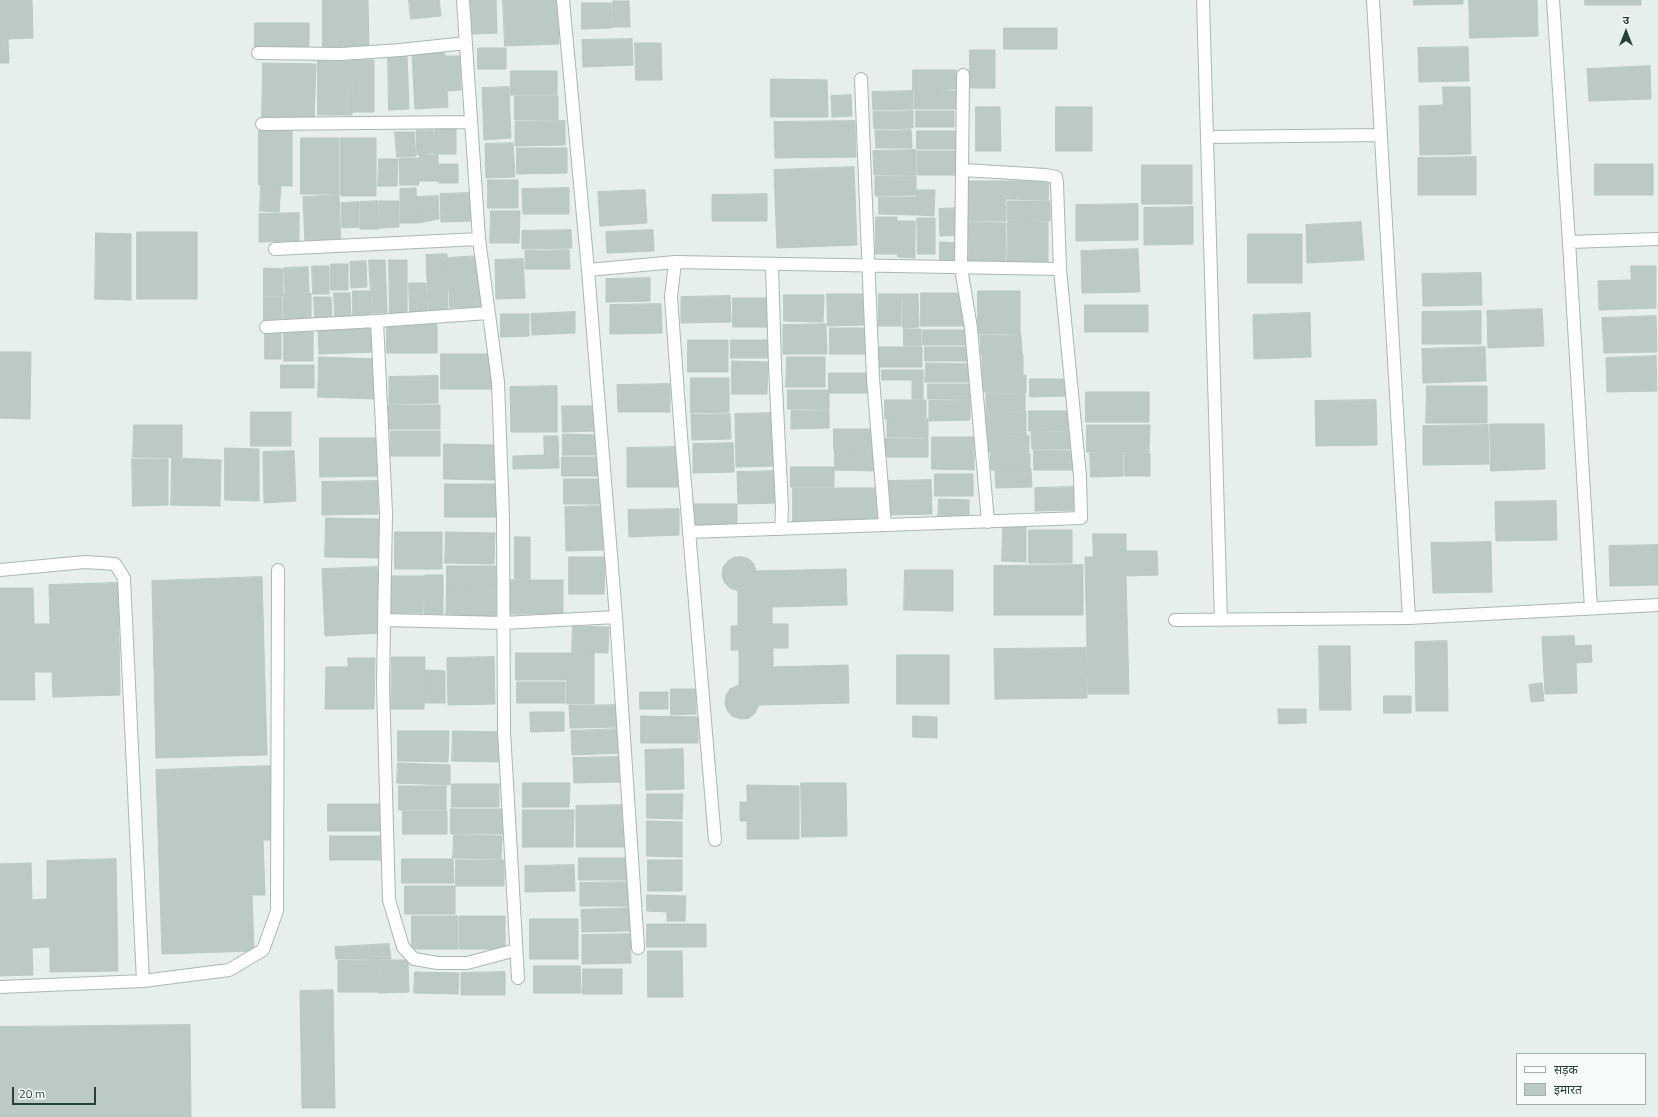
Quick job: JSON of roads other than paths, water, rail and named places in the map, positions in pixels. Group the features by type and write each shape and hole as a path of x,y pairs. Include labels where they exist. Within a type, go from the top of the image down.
{"street":[{"path":"463,0 479,239 498,382 503,518 504,731 518,978"},
{"path":"563,0 588,270 616,617 638,948"},
{"path":"1203,0 1221,620"},
{"path":"1373,0 1409,618"},
{"path":"1553,0 1591,608"},
{"path":"258,53 341,54 400,50 466,42"},
{"path":"963,75 961,268 971,328 988,522"},
{"path":"861,79 873,378 885,525"},
{"path":"262,124 471,122"},
{"path":"1207,137 1381,136"},
{"path":"689,532 1081,518 1080,476 1060,269 1056,177 1046,174 963,170"},
{"path":"275,249 479,239"},
{"path":"1569,242 1658,239"},
{"path":"588,270 675,262 772,265 868,265 1060,269"},
{"path":"675,262 671,297 715,840"},
{"path":"772,265 782,508 781,529"},
{"path":"266,327 488,313"},
{"path":"377,321 386,513 383,684 389,900 403,947 414,958 438,963 467,963 516,950"},
{"path":"0,570 85,562 107,563 115,564 124,578 143,981"},
{"path":"0,987 143,981 229,970 263,950 277,911 278,570"},
{"path":"1175,620 1409,618 1658,605"},
{"path":"384,620 503,622 616,617"}]}
